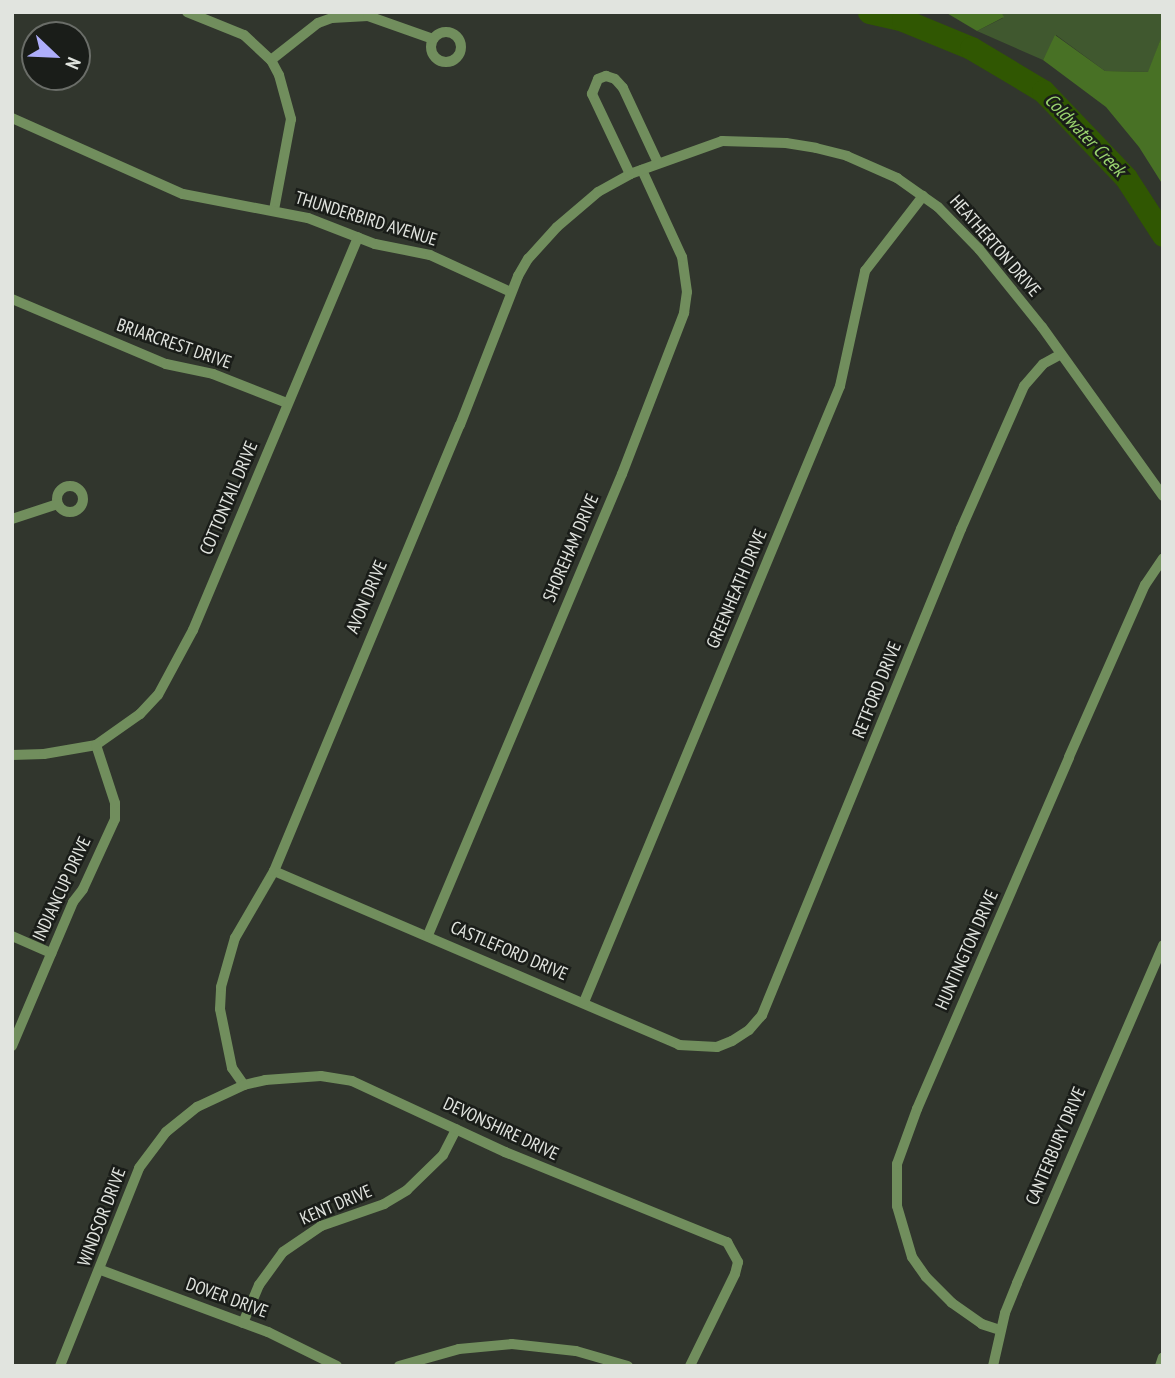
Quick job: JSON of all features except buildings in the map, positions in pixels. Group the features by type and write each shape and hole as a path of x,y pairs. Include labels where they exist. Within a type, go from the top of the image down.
{"street":[{"path":"187,12 244,35 271,60 284,89 290,119 274,210"},
{"path":"271,60 318,23 332,18 368,16 433,39"},
{"path":"630,174 592,94 598,79 606,76 615,79 623,88 658,163"},
{"name":"THUNDERBIRD AVENUE","path":"12,118 183,194 308,218 374,244 430,255 511,292"},
{"name":"HEATHERTON DRIVE","path":"642,170 722,141 786,143 847,156 897,178 938,207 979,250 1042,327 1059,355 1163,496"},
{"name":"AVON DRIVE","path":"244,1085 232,1068 220,1009 221,987 235,938 274,871 460,425 511,292 528,258 557,227 598,192 642,170"},
{"name":"SHOREHAM DRIVE","path":"428,935 622,474 684,313 687,292 682,257 642,170"},
{"name":"GREENHEATH DRIVE","path":"584,1002 840,386 865,271 923,196"},
{"name":"COTTONTAIL DRIVE","path":"96,745 140,714 158,695 175,668 358,237"},
{"name":"BRIARCREST DRIVE","path":"12,299 166,364 213,374 286,403"},
{"name":"RETFORD DRIVE","path":"732,1041 749,1030 762,1015 961,529 1024,386 1043,364 1059,355"},
{"path":"12,519 58,504"},
{"name":"HUNTINGTON DRIVE","path":"1000,1330 982,1324 952,1303 912,1257 897,1206 897,1164 917,1109 1069,757 1145,585 1163,558"},
{"path":"12,755 44,754 96,745"},
{"name":"INDIANCUP DRIVE","path":"12,1046 51,953 115,819 116,803 96,745"},
{"name":"CASTLEFORD DRIVE","path":"274,871 679,1045 717,1047 732,1041"},
{"path":"12,936 51,953"},
{"name":"CANTERBURY DRIVE","path":"993,1366 1000,1330 1073,1149 1163,945"},
{"name":"DEVONSHIRE DRIVE","path":"244,1085 292,1077 321,1076 352,1081 562,1176 716,1236 734,1251 738,1262 736,1274 690,1366"},
{"name":"WINDSOR DRIVE","path":"60,1366 101,1270 128,1194 152,1149 180,1118 221,1094 244,1085"},
{"name":"KENT DRIVE","path":"243,1323 258,1285 283,1252 321,1226 384,1203 407,1190 443,1155 456,1129"},
{"name":"DOVER DRIVE","path":"101,1270 243,1323 337,1366"},
{"path":"399,1366 459,1349 512,1344 576,1351 628,1366"},
{"path":"1160,1366 1163,1357"}],"green space":[{"path":"945,12 1001,12 1004,17 977,31"},
{"path":"1001,12 1163,12 1163,33 1149,72 1105,71 1056,35 1043,60 977,31 1003,18"},
{"path":"1163,33 1163,185 1139,147 1106,107 1043,60 1055,35 1105,71 1148,72"}],"waterway":[{"name":"Coldwater Creek","path":"869,12 903,20 971,48 1043,91 1126,178 1163,235"}]}
